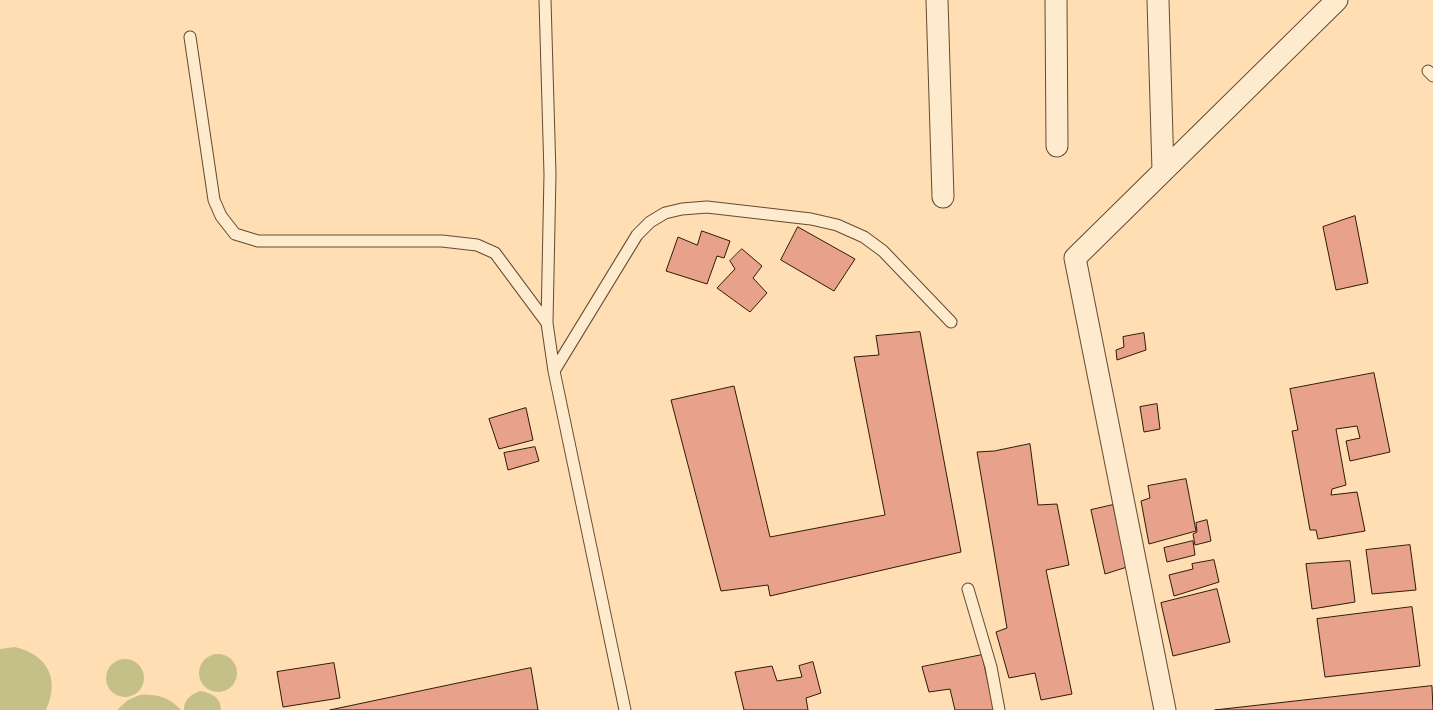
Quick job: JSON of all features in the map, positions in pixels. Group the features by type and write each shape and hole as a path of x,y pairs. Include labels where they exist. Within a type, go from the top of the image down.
{"street":[{"path":"937,0 943,197"},
{"path":"1056,0 1057,146"},
{"path":"1158,0 1163,171"},
{"path":"1165,710 1075,258 1337,0"}],"lane":[{"path":"545,0 550,174 547,323 554,371 625,710"},
{"path":"190,37 214,200 220,216 235,234 258,241 442,241 477,245 495,253 547,323"},
{"path":"554,371 637,235 650,222 665,213 682,209 706,207 811,220 837,225 864,237 883,251 952,322"},
{"path":"968,589 990,667 999,710"}],"shaded area":[{"path":"15,647 36,656 43,662 48,670 52,688 46,710 0,710 0,649"},
{"path":"218,654 228,657 234,663 237,673 234,683 228,689 218,692 208,689 202,683 199,673 202,663 208,657"},
{"path":"125,659 135,662 141,668 144,678 141,688 135,694 125,697 115,694 109,688 106,678 109,668 115,662"},
{"path":"200,691 215,696 221,706 221,710 184,710 187,700"},
{"path":"140,695 162,697 172,702 181,710 117,710 128,700"}],"building":[{"path":"1355,216 1368,283 1336,290 1323,227"},
{"path":"798,227 855,259 834,291 781,260"},
{"path":"702,231 730,241 724,258 717,256 707,284 666,271 678,237 697,245"},
{"path":"742,249 762,266 753,278 767,293 750,312 717,288 735,269 730,261"},
{"path":"920,332 961,552 770,596 768,585 721,591 671,400 734,386 770,537 885,515 854,357 879,355 876,336"},
{"path":"1144,333 1146,350 1117,360 1116,350 1124,347 1123,337"},
{"path":"1374,373 1390,452 1350,461 1346,441 1360,438 1357,426 1336,429 1346,485 1332,489 1331,495 1357,492 1365,531 1318,539 1316,530 1310,530 1292,431 1298,430 1290,389"},
{"path":"1157,404 1160,429 1144,432 1140,407"},
{"path":"526,408 533,440 499,449 489,419"},
{"path":"1030,444 1038,505 1057,504 1069,565 1046,570 1072,694 1041,700 1035,673 1009,678 996,632 1007,628 977,452 994,451"},
{"path":"535,447 539,461 508,470 504,453"},
{"path":"1186,479 1196,531 1149,544 1141,501 1150,498 1148,486"},
{"path":"1113,505 1127,567 1105,574 1091,510"},
{"path":"1207,520 1211,541 1195,545 1193,534 1197,532 1196,523"},
{"path":"1193,541 1195,555 1167,562 1164,548"},
{"path":"1410,545 1416,590 1372,594 1366,550"},
{"path":"1214,560 1219,582 1174,596 1169,575 1193,569 1192,564"},
{"path":"1350,561 1355,602 1312,609 1306,564"},
{"path":"1217,589 1230,642 1173,656 1161,603"},
{"path":"1412,607 1420,666 1325,677 1317,619"},
{"path":"982,655 994,710 955,710 950,689 929,692 922,667"},
{"path":"813,662 821,693 806,698 808,710 744,710 735,672 772,666 777,681 802,677 799,666"},
{"path":"334,663 340,698 283,707 277,672"},
{"path":"531,668 538,710 330,710"},
{"path":"1432,686 1433,710 1215,710"}]}
